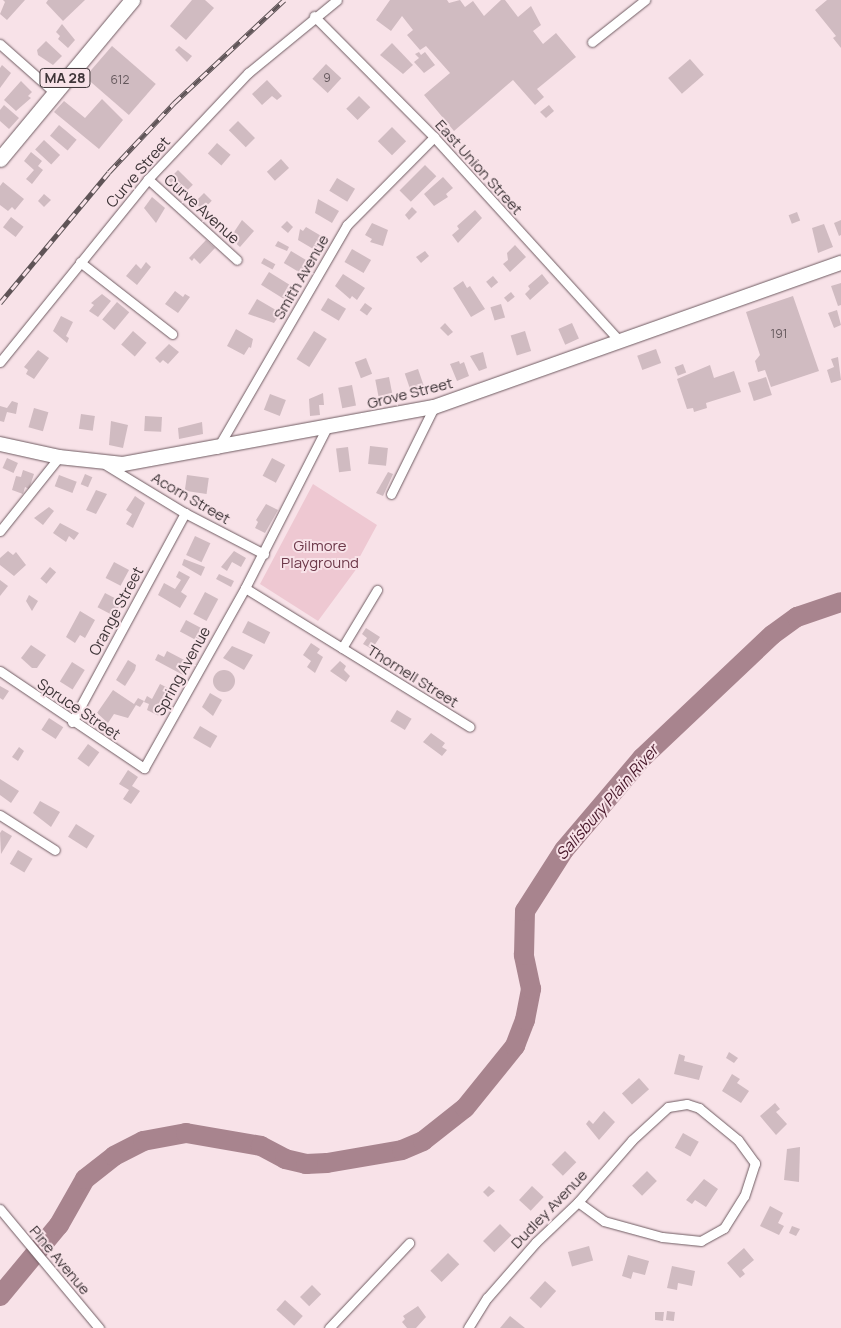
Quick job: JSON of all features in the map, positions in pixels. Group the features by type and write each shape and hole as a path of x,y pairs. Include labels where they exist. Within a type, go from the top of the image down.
{"main road":[{"name":"MA 28","path":"0,158 53,91 132,0"},
{"name":"Grove Street","path":"0,444 59,457 106,464 217,449 434,407 841,263"}],"street":[{"name":"Curve Street","path":"0,362 148,179 248,73 314,16 337,0"},
{"path":"592,42 645,0"},
{"name":"East Union Street","path":"314,16 434,137 619,340"},
{"path":"0,44 53,91"},
{"name":"Smith Avenue","path":"217,449 347,225 434,137"},
{"name":"Curve Avenue","path":"148,179 237,260"},
{"path":"80,262 172,334"},
{"path":"391,494 434,407"},
{"name":"Spring Avenue","path":"144,768 264,554 326,428"},
{"path":"0,531 59,457"},
{"name":"Acorn Street","path":"106,464 185,513 264,554"},
{"name":"Orange Street","path":"72,722 185,513"},
{"path":"245,588 342,648 377,590"},
{"name":"Thornell Street","path":"342,648 470,727"},
{"name":"Spruce Street","path":"0,671 72,722 144,768"},
{"path":"0,815 55,850"},
{"name":"Dudley Avenue","path":"468,1328 498,1284 578,1202 657,1115 674,1105 699,1108 730,1132 752,1157 752,1178 724,1228 701,1241 679,1240 604,1221 578,1202"},
{"name":"Pine Avenue","path":"0,1209 99,1328"},
{"path":"329,1328 409,1242"}],"green space":[{"name":"Gilmore Playground","path":"313,484 377,525 357,562 360,564 318,621 260,584"}],"building":[{"path":"3,0 25,0 7,20 0,14 5,2"},
{"path":"48,0 85,0 63,21 46,3"},
{"path":"192,0 205,0 214,8 186,40 170,26"},
{"path":"390,0 447,0 449,3 460,0 465,7 473,1 484,16 501,0 505,0 518,17 531,6 541,25 533,31 543,44 556,33 576,57 537,89 544,97 535,105 513,80 454,131 424,95 450,73 426,46 420,50 407,35 413,30 402,16 391,31 376,20"},
{"path":"827,0 841,0 841,48 833,38 836,36 815,10"},
{"path":"62,24 75,40 68,48 58,39 60,36 56,32"},
{"path":"46,41 62,56 53,65 38,55 37,50"},
{"path":"392,43 413,65 403,74 380,55"},
{"path":"112,46 156,84 129,115 85,77"},
{"path":"179,46 192,56 187,62 175,50"},
{"path":"419,52 421,55 425,52 435,65 424,73 414,62 419,58 415,54"},
{"path":"690,59 704,75 682,94 668,78"},
{"path":"326,64 341,78 328,93 312,79"},
{"path":"2,65 11,73 0,88 0,68"},
{"path":"267,80 282,96 277,100 272,96 262,105 252,94"},
{"path":"21,81 32,92 28,96 31,98 16,111 4,100"},
{"path":"359,96 370,107 358,120 346,109"},
{"path":"102,99 123,120 99,149 54,112 64,101 85,118"},
{"path":"4,105 19,118 9,129 0,121 0,110"},
{"path":"549,105 554,111 546,118 540,112"},
{"path":"238,121 255,138 246,147 229,130"},
{"path":"59,125 77,140 68,151 50,136"},
{"path":"392,127 406,141 392,155 378,141"},
{"path":"44,140 60,155 51,165 35,150"},
{"path":"217,143 231,155 221,165 208,154"},
{"path":"31,152 42,161 38,166 43,170 32,184 26,179 34,170 24,161"},
{"path":"281,159 289,168 275,181 267,172"},
{"path":"425,165 436,176 411,202 400,190"},
{"path":"178,170 193,185 183,195 168,180"},
{"path":"443,177 453,188 446,194 448,197 434,206 424,194"},
{"path":"337,178 355,189 347,202 329,191"},
{"path":"3,182 24,199 15,210 12,207 8,211 0,205 0,186"},
{"path":"204,193 212,201 203,210 195,202"},
{"path":"44,194 51,200 44,207 38,201"},
{"path":"152,197 165,208 156,223 144,208"},
{"path":"318,199 339,211 332,223 315,213"},
{"path":"412,207 417,212 409,220 405,215"},
{"path":"475,210 482,218 458,243 452,235 459,229 457,226"},
{"path":"797,212 800,220 792,224 789,215"},
{"path":"11,217 24,227 16,237 3,227"},
{"path":"242,220 254,231 240,247 230,238"},
{"path":"841,220 841,235 839,236 834,223"},
{"path":"287,221 293,227 288,233 281,227"},
{"path":"372,223 388,230 383,246 370,242 372,239 365,235"},
{"path":"824,224 833,247 818,253 812,228"},
{"path":"306,227 323,237 315,250 298,240 300,229 303,231"},
{"path":"206,240 215,248 200,264 194,258 192,261 189,258"},
{"path":"278,241 289,247 287,251 275,246"},
{"path":"515,245 526,257 510,272 503,264 508,260 507,253"},
{"path":"352,249 371,260 364,273 344,262"},
{"path":"291,251 309,262 302,274 284,263"},
{"path":"425,251 429,256 421,263 416,257"},
{"path":"264,258 275,264 272,270 261,263"},
{"path":"146,262 151,267 137,285 126,276 136,264 141,269"},
{"path":"269,272 293,287 285,300 261,285"},
{"path":"343,274 365,288 357,300 352,296 350,299 335,286"},
{"path":"542,274 549,283 530,300 525,294 530,289 528,286"},
{"path":"493,276 498,282 491,288 486,282"},
{"path":"463,281 467,288 470,286 485,309 471,317 453,288"},
{"path":"841,283 841,305 838,306 831,286"},
{"path":"175,291 183,297 185,294 190,297 178,313 165,304"},
{"path":"511,292 515,297 508,302 504,298"},
{"path":"102,294 111,301 98,317 89,311 94,305 91,303"},
{"path":"793,296 819,371 771,387 765,370 758,372 755,361 760,355 746,312"},
{"path":"328,298 346,309 339,321 321,310"},
{"path":"257,299 281,313 274,323 248,314"},
{"path":"117,302 129,312 114,330 102,320"},
{"path":"365,303 372,308 367,316 360,310"},
{"path":"501,304 505,317 495,321 490,307"},
{"path":"837,310 841,325 834,328 828,313"},
{"path":"61,316 73,322 66,336 69,338 67,343 53,331"},
{"path":"445,323 453,332 448,336 440,328"},
{"path":"572,323 579,339 565,345 558,329"},
{"path":"236,329 253,339 251,348 249,347 244,355 227,346"},
{"path":"133,331 147,343 135,356 121,345"},
{"path":"314,331 327,339 309,367 297,359"},
{"path":"525,331 531,351 517,355 511,335"},
{"path":"169,344 179,352 168,364 163,360 160,363 155,358"},
{"path":"656,349 661,363 642,370 637,356"},
{"path":"38,350 49,358 34,379 26,374 28,370 24,367"},
{"path":"483,352 487,368 479,371 470,356"},
{"path":"838,357 841,380 831,383 827,370 834,367 831,359"},
{"path":"366,358 372,374 361,378 355,362"},
{"path":"459,361 460,364 464,362 469,376 457,381 450,364"},
{"path":"683,364 686,372 678,376 675,367"},
{"path":"710,365 714,378 734,371 741,392 706,403 707,408 694,412 693,408 687,409 677,379"},
{"path":"418,369 425,389 412,393 405,374"},
{"path":"389,377 393,398 379,400 375,380"},
{"path":"766,377 772,395 754,401 748,383"},
{"path":"352,385 356,406 342,408 338,388"},
{"path":"323,393 324,405 319,405 320,415 310,416 309,399"},
{"path":"270,394 286,400 280,416 264,410"},
{"path":"12,401 18,403 16,414 7,412 4,422 0,421 0,406 7,408"},
{"path":"34,408 48,412 43,431 28,427"},
{"path":"81,414 95,416 93,431 79,429"},
{"path":"145,416 162,417 161,432 144,431"},
{"path":"111,421 128,425 123,448 109,445"},
{"path":"202,422 203,434 179,439 178,428"},
{"path":"370,446 388,448 386,466 368,464"},
{"path":"348,447 351,471 339,472 336,448"},
{"path":"7,458 18,463 13,473 3,468"},
{"path":"272,458 285,465 276,483 263,476"},
{"path":"23,470 34,474 29,489 25,487 23,494 12,490 16,476 21,477"},
{"path":"388,472 393,474 383,496 376,493"},
{"path":"85,474 92,477 88,487 81,484"},
{"path":"59,475 77,482 72,493 55,486"},
{"path":"187,475 209,478 207,494 185,491"},
{"path":"96,490 107,494 96,514 86,510"},
{"path":"135,496 145,503 133,528 126,524 132,514 126,510"},
{"path":"266,504 278,510 265,533 255,528 258,522 256,520"},
{"path":"49,507 54,511 43,525 34,518"},
{"path":"60,523 79,533 74,540 69,536 66,542 53,533"},
{"path":"195,536 210,543 202,562 186,555"},
{"path":"8,551 13,555 16,552 26,565 14,576 0,565 0,558"},
{"path":"234,551 246,558 241,567 232,562 227,571 221,567"},
{"path":"184,559 205,567 201,576 182,565"},
{"path":"114,562 129,570 121,586 106,578"},
{"path":"50,567 56,572 46,584 40,578"},
{"path":"179,571 190,577 181,592 187,596 180,608 158,595 164,583 175,589 181,580 176,577"},
{"path":"219,574 234,581 231,587 216,579"},
{"path":"0,580 8,586 0,596"},
{"path":"205,592 218,599 207,621 193,614"},
{"path":"105,593 124,603 116,617 97,607"},
{"path":"29,595 38,601 32,611 26,601"},
{"path":"80,611 95,620 85,638 80,635 75,643 66,637"},
{"path":"186,620 207,631 201,643 180,631"},
{"path":"248,621 270,632 264,644 242,633"},
{"path":"366,628 380,637 372,649 363,644 367,638 362,634"},
{"path":"311,643 320,649 317,653 323,657 315,673 307,667 311,661 303,655"},
{"path":"31,645 46,655 37,668 32,668 21,658"},
{"path":"232,646 253,655 244,670 223,658"},
{"path":"167,651 188,662 185,676 155,660 158,654 164,657"},
{"path":"128,660 136,665 125,686 116,680"},
{"path":"340,661 346,666 344,670 350,676 346,682 330,671"},
{"path":"72,662 85,670 73,689 60,682"},
{"path":"224,670 232,673 235,681 232,689 224,692 216,689 213,681 216,673"},
{"path":"160,684 174,691 159,716 147,710 149,704 144,702 147,696 152,699"},
{"path":"0,686 9,691 3,700 0,698"},
{"path":"113,690 134,704 138,698 144,701 140,707 136,705 128,718 114,714 108,723 97,713"},
{"path":"210,693 222,700 213,716 202,707"},
{"path":"397,710 412,719 405,730 390,721"},
{"path":"49,718 63,727 56,739 41,730"},
{"path":"200,726 217,736 210,748 193,738"},
{"path":"431,733 445,743 442,747 447,750 442,756 423,742"},
{"path":"88,744 99,752 89,767 77,759"},
{"path":"19,747 24,751 18,761 12,757"},
{"path":"128,770 138,777 132,786 140,791 131,804 123,799 129,790 119,784"},
{"path":"0,779 19,791 11,803 0,795"},
{"path":"40,801 60,812 51,827 33,813"},
{"path":"76,824 95,836 87,848 68,837"},
{"path":"2,830 12,836 1,854 0,833"},
{"path":"18,850 33,859 24,872 10,864"},
{"path":"729,1052 738,1058 734,1063 726,1058"},
{"path":"679,1054 685,1056 684,1061 703,1066 699,1080 674,1074"},
{"path":"732,1074 740,1079 737,1083 749,1091 741,1103 722,1091"},
{"path":"639,1078 649,1089 632,1105 622,1093"},
{"path":"775,1103 780,1109 776,1112 787,1124 776,1135 760,1116"},
{"path":"604,1111 615,1122 599,1140 586,1124 589,1120 593,1124"},
{"path":"683,1133 699,1142 691,1157 675,1148"},
{"path":"800,1147 799,1182 784,1180 787,1149"},
{"path":"565,1151 576,1162 563,1176 552,1164"},
{"path":"647,1171 657,1181 642,1196 632,1186"},
{"path":"704,1179 718,1189 706,1207 695,1200 692,1204 686,1200"},
{"path":"489,1186 495,1191 488,1197 483,1192"},
{"path":"532,1186 544,1197 531,1211 519,1200"},
{"path":"770,1206 783,1213 778,1223 784,1226 779,1235 760,1226"},
{"path":"500,1224 511,1235 494,1252 483,1241"},
{"path":"792,1226 800,1229 796,1236 789,1233"},
{"path":"589,1246 593,1260 572,1266 568,1252"},
{"path":"744,1248 754,1260 742,1270 745,1274 740,1278 727,1263"},
{"path":"448,1253 459,1264 442,1282 430,1271"},
{"path":"628,1255 649,1261 645,1275 633,1272 631,1279 622,1276"},
{"path":"672,1266 695,1271 692,1286 678,1283 677,1290 667,1288"},
{"path":"545,1281 556,1291 541,1308 530,1298"},
{"path":"312,1285 321,1294 309,1306 300,1297"},
{"path":"285,1300 303,1316 294,1326 276,1310"},
{"path":"418,1306 426,1317 416,1328 407,1328 402,1322 405,1319 403,1316"},
{"path":"667,1311 675,1312 674,1321 666,1320"},
{"path":"655,1312 664,1312 663,1321 655,1320"},
{"path":"510,1316 525,1328 500,1328"}],"waterway":[{"name":"Salisbury Plain River","path":"0,1296 59,1225 85,1179 114,1156 143,1141 186,1133 261,1146 285,1159 306,1164 327,1163 402,1150 423,1141 465,1108 515,1046 525,1020 531,989 524,955 525,911 564,850 642,758 772,635 797,617 841,602"}],"railway":[{"path":"0,303 109,172 174,103 284,0"}]}
